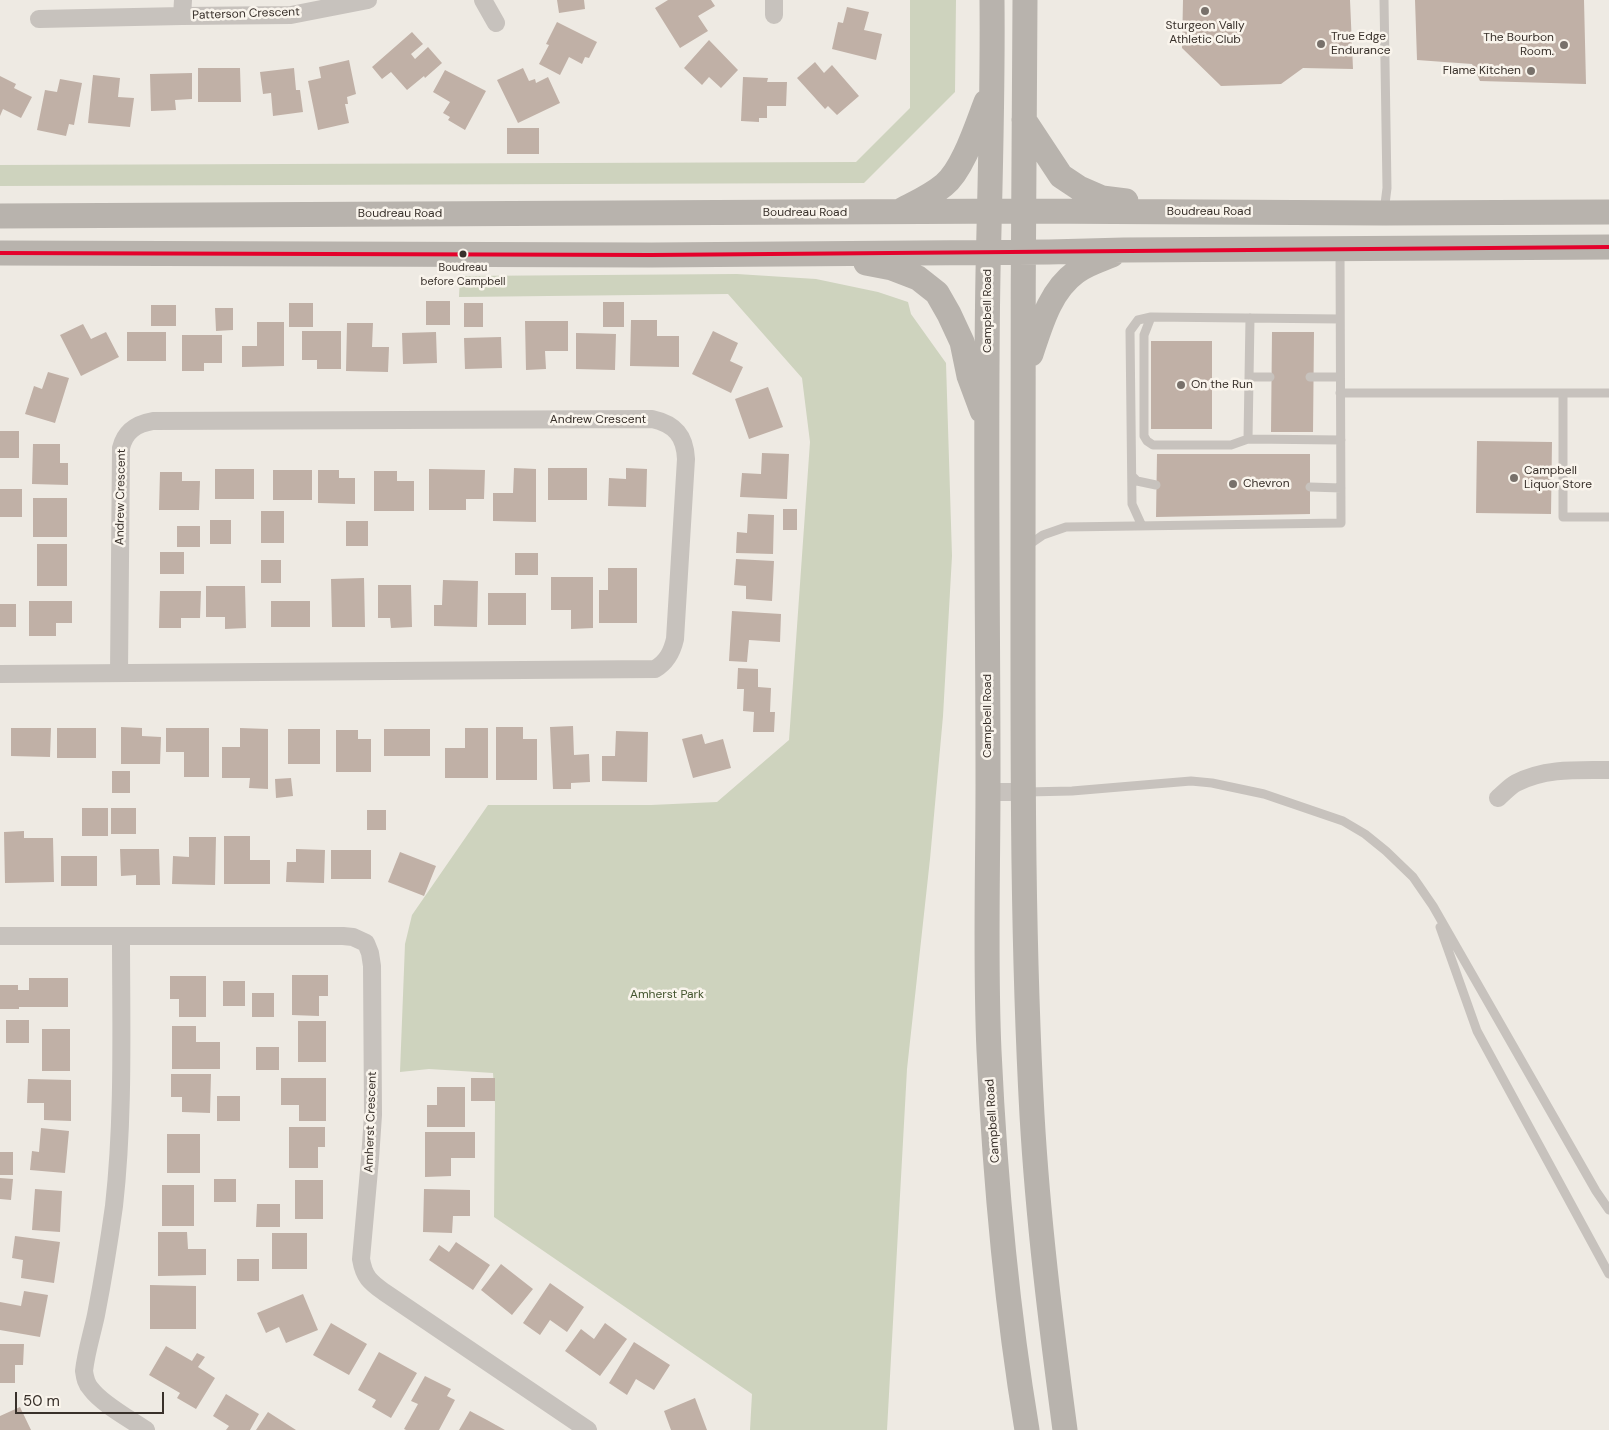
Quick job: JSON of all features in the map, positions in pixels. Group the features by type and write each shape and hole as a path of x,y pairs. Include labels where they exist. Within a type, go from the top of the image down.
{"main road":[{"name":"Campbell Road","path":"992,0 993,83 989,252 988,426 987,956 989,1057 1005,1274 1016,1366 1027,1430"},
{"path":"1025,0 1022,382 1024,909 1032,1120 1051,1329 1065,1430"},
{"path":"896,212 929,196 945,185 956,171 972,138 993,83"},
{"path":"1024,120 1060,176 1079,188 1102,198 1213,212"},
{"name":"Boudreau Road","path":"0,216 990,211 1609,212"},
{"path":"0,253 817,254 1609,247"},
{"path":"1022,382 1041,322 1060,285 1078,270 1124,250"},
{"path":"817,254 892,268 918,278 937,293 962,342 969,376 988,426"}],"street":[{"name":"Patterson Crescent","path":"39,18 183,8 291,14 368,0"},
{"path":"483,0 496,23"},
{"name":"Andrew Crescent","path":"0,674 654,669 661,665 671,654 675,638 686,459 684,445 677,431 666,423 652,419 153,421 143,423 134,427 128,433 120,448 119,673"},
{"path":"1498,798 1514,784 1541,773 1572,770 1609,770"},
{"path":"988,792 1023,792"},
{"name":"Amherst Crescent","path":"0,936 343,936 353,937 366,943 372,966 373,1114 361,1259 363,1270 367,1278 384,1292 588,1430"},
{"path":"120,936 120,1121 114,1206 84,1371 85,1379 90,1389 146,1430"}],"lane":[{"path":"1384,0 1387,188 1384,213"},
{"path":"1023,549 1043,535 1066,527 1341,523 1340,249"},
{"path":"1142,526 1132,504 1130,330 1138,320 1151,317 1340,319"},
{"path":"1151,317 1144,335 1144,436 1153,445 1231,445 1248,439 1341,440"},
{"path":"1248,439 1250,318"},
{"path":"1249,377 1270,377"},
{"path":"1310,377 1340,377"},
{"path":"1340,393 1609,393"},
{"path":"1563,393 1563,517 1609,517"},
{"path":"1132,476 1138,481 1156,485"},
{"path":"1310,487 1341,488"},
{"path":"1023,792 1072,791 1191,781 1212,783 1264,794 1343,821 1365,834 1413,877 1433,906 1609,1210"},
{"path":"1433,906 1477,1030 1609,1274"}],"green space":[{"path":"910,0 956,0 955,92 864,183 0,186 0,165 856,162 910,108"},
{"name":"Amherst Park","path":"737,274 816,279 878,292 908,302 911,314 946,363 952,556 943,716 930,859 907,1069 887,1430 750,1430 752,1394 494,1217 495,1104 493,1073 429,1069 400,1072 405,944 412,915 488,805 651,805 717,802 789,740 810,442 802,378 728,294 459,297 460,276"}],"building":[{"path":"557,0 584,0 585,9 559,13"},
{"path":"668,0 711,0 715,6 698,16 708,31 680,48 655,8"},
{"path":"1183,0 1350,0 1353,69 1303,68 1281,84 1221,86 1182,48"},
{"path":"1415,0 1584,0 1586,84 1480,81 1472,64 1417,60"},
{"path":"847,7 869,12 864,30 882,34 876,60 832,49 838,22 843,23"},
{"path":"557,22 597,42 589,58 585,57 582,64 569,57 560,75 539,64 549,45 546,44"},
{"path":"412,32 423,44 411,54 415,59 428,47 442,63 407,90 391,72 382,79 372,67"},
{"path":"709,40 738,70 721,88 709,77 702,85 684,68"},
{"path":"349,60 356,94 347,97 348,104 345,104 349,123 318,130 308,81 321,78 319,67"},
{"path":"815,62 824,73 832,65 859,96 837,115 828,106 825,109 797,78"},
{"path":"198,68 240,68 241,102 198,102"},
{"path":"294,68 296,90 300,90 303,112 273,116 271,93 263,94 260,72"},
{"path":"523,68 529,81 535,79 536,83 548,77 560,103 518,123 497,80"},
{"path":"445,70 486,91 465,130 448,120 450,117 443,113 450,102 433,92"},
{"path":"192,73 192,99 175,100 176,110 151,111 150,74"},
{"path":"93,75 120,78 118,97 134,98 130,127 88,123"},
{"path":"0,76 16,84 14,88 32,97 21,118 3,109 0,116"},
{"path":"743,77 768,78 767,82 787,82 786,106 767,106 767,118 759,118 759,122 741,121"},
{"path":"60,79 82,83 74,125 69,124 66,136 37,130 45,90 57,92"},
{"path":"507,128 539,128 539,154 507,154"},
{"path":"426,301 450,301 450,325 426,325"},
{"path":"603,302 624,302 624,327 603,327"},
{"path":"289,303 313,303 313,327 289,327"},
{"path":"464,303 483,303 483,327 464,327"},
{"path":"151,305 176,305 176,326 151,326"},
{"path":"215,308 233,308 233,330 216,331"},
{"path":"631,320 657,320 657,336 679,336 679,367 630,366"},
{"path":"525,321 568,321 568,351 545,351 546,369 526,370"},
{"path":"257,322 284,322 284,366 242,367 242,346 257,346"},
{"path":"347,323 373,323 372,347 389,347 388,372 346,371"},
{"path":"83,324 91,339 106,332 119,357 81,376 60,335"},
{"path":"302,331 341,331 341,369 317,369 317,360 302,360"},
{"path":"713,331 738,343 730,361 743,367 731,393 692,374"},
{"path":"127,332 166,332 166,361 127,361"},
{"path":"436,332 437,363 403,364 402,333"},
{"path":"1272,332 1314,332 1313,432 1271,432"},
{"path":"576,333 616,334 615,370 576,369"},
{"path":"182,335 222,335 222,363 204,363 204,371 182,371"},
{"path":"501,337 502,368 465,369 464,338"},
{"name":"On the Run","path":"1151,341 1212,341 1212,429 1151,429"},
{"path":"48,372 69,378 55,423 25,414 34,386 42,389"},
{"path":"768,387 783,427 749,439 735,399"},
{"path":"0,431 19,431 19,458 0,458"},
{"name":"Campbell Liquor Store","path":"1477,441 1552,442 1551,514 1476,513"},
{"path":"33,444 60,444 60,463 68,463 68,485 32,484"},
{"path":"762,453 789,454 787,499 740,497 742,473 761,474"},
{"name":"Chevron","path":"1157,454 1310,454 1310,514 1156,517"},
{"path":"514,468 536,469 536,522 493,521 493,493 513,493"},
{"path":"548,468 587,468 587,500 548,500"},
{"path":"626,468 647,469 646,507 608,506 609,478 626,479"},
{"path":"215,469 254,469 254,499 215,499"},
{"path":"429,469 485,470 484,499 466,499 466,510 429,510"},
{"path":"273,470 312,470 312,500 273,500"},
{"path":"318,470 339,470 339,478 355,478 355,504 318,503"},
{"path":"374,471 397,471 397,481 414,481 414,511 374,511"},
{"path":"160,472 182,472 182,481 200,481 199,510 159,510"},
{"path":"0,489 22,489 22,517 0,517"},
{"path":"33,498 67,498 67,537 33,537"},
{"path":"783,509 797,509 797,530 783,530"},
{"path":"261,511 284,511 284,543 261,543"},
{"path":"748,514 774,515 773,554 736,553 737,532 747,533"},
{"path":"210,520 231,520 231,544 210,544"},
{"path":"346,521 368,521 368,546 346,546"},
{"path":"177,526 200,526 200,547 177,547"},
{"path":"37,544 67,544 67,586 37,586"},
{"path":"160,552 184,552 184,574 160,574"},
{"path":"515,553 538,553 538,575 515,575"},
{"path":"736,559 774,561 772,601 746,599 746,586 734,585"},
{"path":"261,560 281,560 281,583 261,583"},
{"path":"608,568 637,568 637,623 599,623 599,590 608,590"},
{"path":"551,577 593,577 593,628 571,629 571,610 551,610"},
{"path":"364,578 365,627 332,627 331,579"},
{"path":"443,580 478,581 477,627 434,626 434,605 442,605"},
{"path":"378,585 411,585 412,627 391,628 390,618 378,618"},
{"path":"206,586 245,586 246,628 225,629 225,617 206,617"},
{"path":"160,591 201,591 200,618 181,618 181,628 159,628"},
{"path":"488,593 526,593 526,625 488,625"},
{"path":"29,601 72,601 72,623 56,623 56,636 29,636"},
{"path":"271,601 310,601 310,627 271,627"},
{"path":"0,604 16,604 16,627 0,627"},
{"path":"732,611 781,614 780,642 749,640 747,662 729,661"},
{"path":"738,668 758,669 758,687 771,688 770,712 775,712 774,732 753,732 754,712 743,711 744,689 737,689"},
{"path":"573,726 574,755 589,754 590,782 571,783 571,789 553,789 550,727"},
{"path":"121,727 142,728 142,736 161,737 160,764 121,764"},
{"path":"496,727 523,727 523,739 537,739 537,780 496,780"},
{"path":"11,728 51,728 50,757 11,756"},
{"path":"57,728 96,728 96,758 57,758"},
{"path":"166,728 209,728 209,777 184,777 184,752 166,752"},
{"path":"240,728 268,729 268,789 249,788 250,778 222,778 222,747 240,747"},
{"path":"465,728 488,728 488,778 445,778 445,748 465,748"},
{"path":"288,729 320,729 320,764 288,764"},
{"path":"384,729 430,729 430,756 384,756"},
{"path":"336,730 358,730 358,739 371,739 371,772 336,772"},
{"path":"616,731 648,732 647,782 602,781 602,756 615,756"},
{"path":"702,734 705,744 723,739 731,768 693,778 682,739"},
{"path":"112,771 130,771 130,793 112,793"},
{"path":"291,778 293,796 276,798 275,779"},
{"path":"82,808 108,808 108,836 82,836"},
{"path":"111,808 136,808 136,834 111,834"},
{"path":"367,810 386,810 386,830 367,830"},
{"path":"24,831 24,838 53,838 54,882 5,883 4,832"},
{"path":"224,836 250,836 250,860 270,860 270,884 224,884"},
{"path":"189,837 216,837 215,885 172,884 173,856 189,857"},
{"path":"120,849 159,849 160,885 136,885 136,875 121,876"},
{"path":"296,849 325,850 324,883 286,882 287,862 296,862"},
{"path":"331,850 371,850 371,879 331,879"},
{"path":"400,852 436,866 424,896 388,882"},
{"path":"61,856 97,856 97,886 61,886"},
{"path":"292,975 328,975 328,996 319,996 319,1016 292,1015"},
{"path":"170,976 206,976 206,1017 179,1017 179,999 170,999"},
{"path":"29,978 68,978 68,1007 0,1009 0,985 18,985 18,990 29,990"},
{"path":"223,981 245,981 245,1006 223,1006"},
{"path":"252,993 274,993 274,1017 252,1017"},
{"path":"6,1020 29,1020 29,1043 6,1043"},
{"path":"298,1021 326,1021 326,1062 298,1062"},
{"path":"172,1026 196,1026 196,1042 220,1042 220,1069 172,1069"},
{"path":"42,1029 70,1029 70,1071 42,1071"},
{"path":"256,1047 279,1047 279,1070 256,1070"},
{"path":"171,1074 211,1074 210,1113 182,1112 182,1097 171,1097"},
{"path":"281,1078 326,1078 326,1121 299,1121 299,1105 281,1105"},
{"path":"471,1078 495,1078 495,1101 471,1101"},
{"path":"28,1079 71,1080 71,1121 44,1120 44,1103 27,1103"},
{"path":"437,1087 465,1087 465,1127 427,1127 427,1105 437,1105"},
{"path":"217,1096 240,1096 240,1121 217,1121"},
{"path":"289,1127 325,1127 325,1147 318,1147 318,1168 289,1168"},
{"path":"41,1128 69,1131 65,1173 30,1170 32,1151 39,1152"},
{"path":"425,1132 475,1132 475,1158 451,1158 451,1176 425,1177"},
{"path":"167,1134 200,1134 200,1173 167,1173"},
{"path":"0,1152 13,1152 13,1175 0,1175"},
{"path":"0,1178 13,1179 11,1200 0,1199"},
{"path":"214,1179 236,1179 236,1202 214,1202"},
{"path":"295,1180 323,1180 323,1219 295,1219"},
{"path":"162,1185 194,1185 194,1226 162,1226"},
{"path":"35,1189 62,1191 60,1232 32,1230"},
{"path":"424,1189 470,1190 470,1216 453,1216 452,1233 423,1232"},
{"path":"257,1204 280,1204 280,1227 256,1227"},
{"path":"158,1232 187,1232 188,1249 206,1249 206,1275 158,1276"},
{"path":"272,1233 307,1233 307,1269 272,1269"},
{"path":"15,1236 60,1242 54,1283 21,1278 23,1260 12,1258"},
{"path":"456,1242 490,1265 473,1290 429,1260 439,1245 449,1252"},
{"path":"237,1259 259,1259 259,1281 237,1281"},
{"path":"501,1264 533,1289 512,1315 481,1290"},
{"path":"550,1283 584,1307 567,1332 550,1320 540,1335 523,1323"},
{"path":"150,1285 196,1286 196,1329 150,1329"},
{"path":"24,1291 48,1295 40,1337 0,1330 0,1302 21,1306"},
{"path":"303,1294 318,1330 286,1343 279,1327 266,1333 257,1313"},
{"path":"331,1323 367,1344 349,1375 313,1355"},
{"path":"605,1323 627,1339 600,1376 565,1351 581,1329 594,1339"},
{"path":"634,1342 670,1365 654,1390 636,1379 627,1395 609,1383"},
{"path":"0,1344 24,1344 23,1365 15,1365 15,1383 0,1383"},
{"path":"166,1346 192,1361 197,1353 205,1357 198,1367 215,1378 196,1409 177,1398 180,1393 149,1375"},
{"path":"379,1352 417,1373 391,1418 372,1407 376,1400 358,1390"},
{"path":"425,1376 451,1389 447,1396 455,1400 439,1430 406,1430 404,1429 418,1404 411,1401"},
{"path":"226,1394 259,1414 250,1430 226,1430 229,1426 213,1416"},
{"path":"695,1398 707,1430 671,1430 664,1411"},
{"path":"20,1407 31,1430 0,1430 0,1416"},
{"path":"470,1411 487,1420 505,1430 459,1430"},
{"path":"268,1412 296,1430 256,1430"}],"transit line":[{"path":"0,253 651,255 1609,247"}],"place":[{"name":"Sturgeon Vally Athletic Club","path":"1205,11"},
{"name":"True Edge Endurance","path":"1321,44"},
{"name":"The Bourbon Room.","path":"1564,45"},
{"name":"Flame Kitchen","path":"1531,71"},
{"name":"Boudreau before Campbell","path":"463,254"},
{"name":"On the Run","path":"1181,385"},
{"name":"Campbell Liquor Store","path":"1514,478"},
{"name":"Chevron","path":"1233,484"}]}
